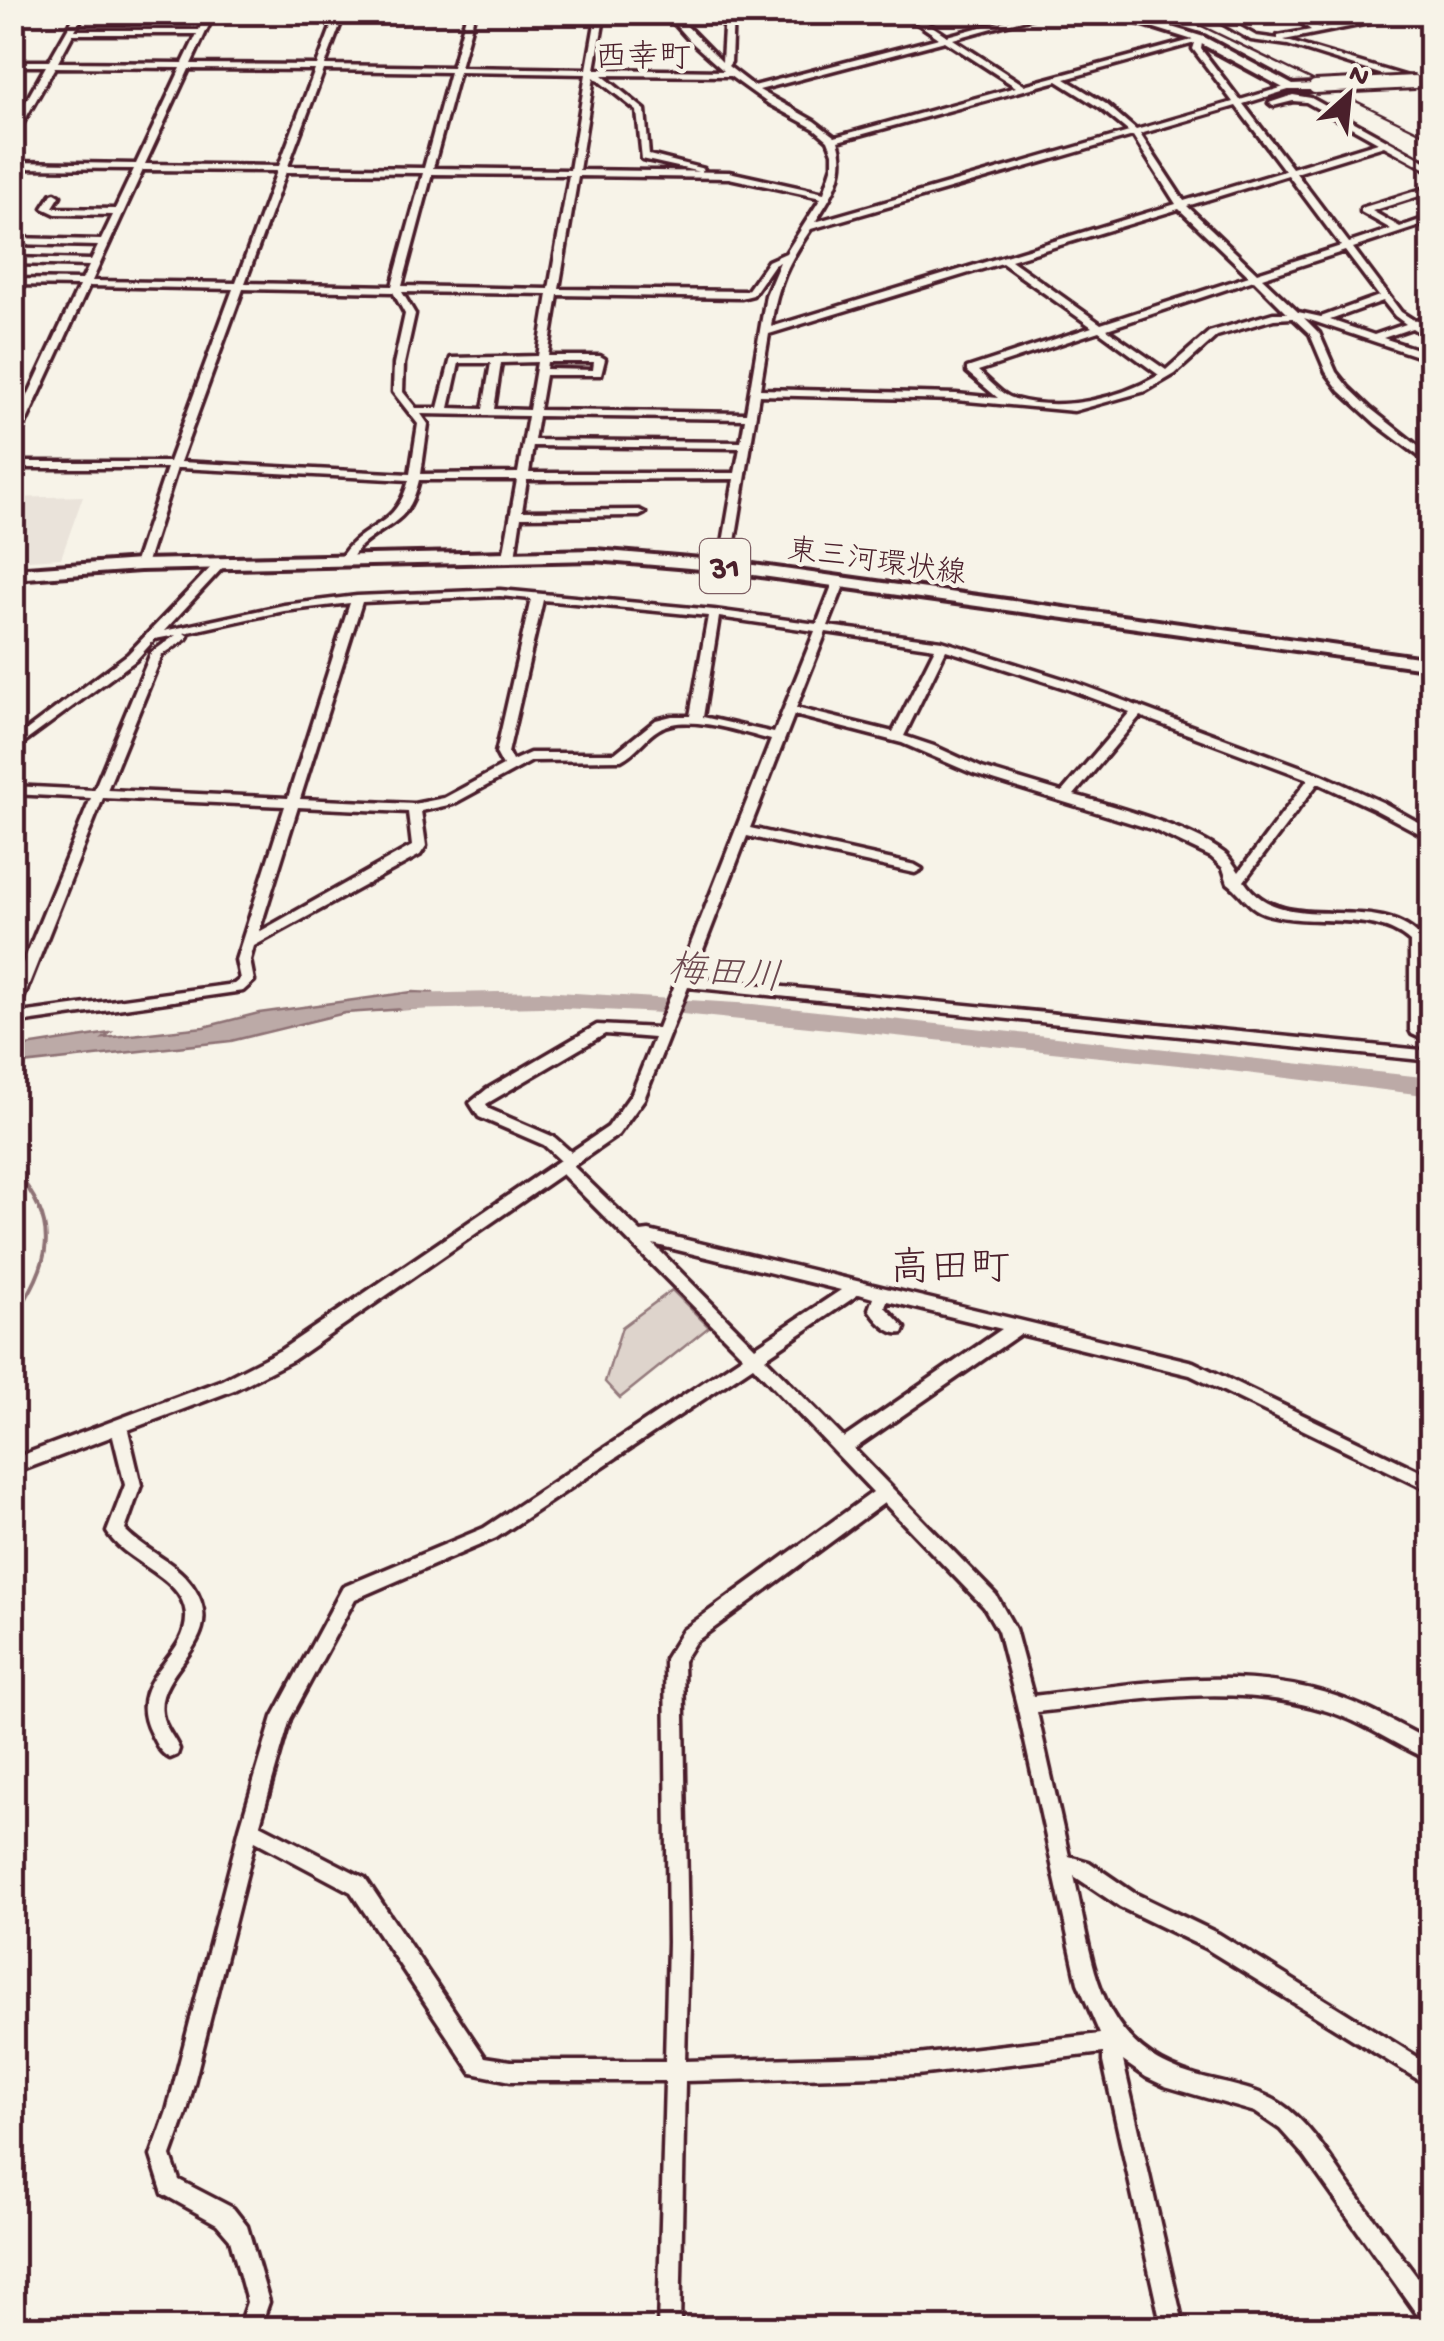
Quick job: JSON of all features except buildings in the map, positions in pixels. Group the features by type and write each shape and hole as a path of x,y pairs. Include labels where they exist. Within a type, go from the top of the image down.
{"main road":[{"path":"1108,12 1200,39 1291,88 1415,82 1432,87"},
{"name":"東三河環状線","path":"12,574 140,565 595,555 725,566 1432,664"}],"street":[{"path":"12,135 81,12"},
{"path":"12,442 211,12"},
{"path":"140,565 173,465 341,12"},
{"path":"345,560 350,547 403,509 413,477 424,424 398,392 399,364 410,314 396,289 471,12"},
{"path":"509,557 601,12"},
{"path":"668,12 689,38 753,89 833,140 838,162 835,179 774,284 725,566"},
{"path":"724,65 728,12"},
{"path":"906,12 1022,87"},
{"path":"753,89 1047,12"},
{"path":"1207,12 1254,38 1415,82 1432,79"},
{"path":"1290,12 1318,31"},
{"path":"1332,12 1350,25"},
{"path":"1270,40 1420,12"},
{"path":"70,32 202,32"},
{"path":"833,140 1200,39"},
{"path":"1200,39 1197,50 1385,297 1412,324 1432,336"},
{"path":"12,63 734,74"},
{"path":"591,72 641,110 645,156 825,196"},
{"path":"1058,78 1104,106 1136,132 1182,206 1314,332 1326,352 1330,372 1348,393 1432,464"},
{"path":"1242,106 1291,88"},
{"path":"805,228 1186,117 1300,98 1432,170"},
{"path":"764,332 1384,143"},
{"path":"12,165 729,175"},
{"path":"1399,230 1364,210 1432,189"},
{"path":"55,196 48,208 56,211 116,212"},
{"path":"1013,406 970,370 1432,219"},
{"path":"12,241 102,243"},
{"path":"12,282 742,295 750,293 772,262 790,255"},
{"path":"1006,260 1166,375"},
{"path":"12,262 93,263"},
{"path":"1321,320 1385,297"},
{"path":"754,392 956,397 1013,406 1074,408 1142,389 1166,375 1213,334 1272,316 1296,314 1432,358"},
{"path":"1374,338 1432,318"},
{"path":"488,412 497,359"},
{"path":"443,411 453,362 600,359 597,373 540,372"},
{"path":"12,410 26,410"},
{"path":"416,411 749,416"},
{"path":"527,443 744,445"},
{"path":"12,465 173,465 413,477 739,476"},
{"path":"516,514 638,512"},
{"path":"12,747 98,686 221,564"},
{"path":"12,1467 228,1385 287,1354 613,1130 639,1095 839,583"},
{"path":"150,637 284,608 357,599 500,593 714,612 942,645 1137,710 1316,777 1432,836"},
{"path":"508,765 502,753 538,596"},
{"path":"12,1019 238,988 247,980 243,960 357,599"},
{"path":"696,719 714,612"},
{"path":"12,1008 157,653 198,626"},
{"path":"897,738 942,645"},
{"path":"790,710 897,738 974,770 1158,828 1221,856 1246,898 1265,909 1357,918 1413,934 1417,941 1417,1030 1432,1038"},
{"path":"1066,796 1137,710"},
{"path":"12,790 414,808 448,801 530,756 617,758 628,754 658,723 696,719 779,738"},
{"path":"1233,880 1242,877 1316,777"},
{"path":"249,943 415,852 419,846 414,808"},
{"path":"744,831 915,869"},
{"path":"684,982 1432,1056"},
{"path":"663,1034 602,1029 563,1057 526,1071 477,1103 484,1113 548,1141 637,1239 990,1601 1006,1629 1026,1705 1088,1983 1098,2014 1114,2040 1143,2068 1172,2081 1255,2101 1276,2112 1303,2138 1432,2316"},
{"path":"637,1239 649,1237 1193,1369 1432,1485"},
{"path":"249,2328 258,2302 239,2234 225,2216 170,2187 162,2169 162,2156 282,1717 348,1593 490,1533 856,1292 858,1287"},
{"path":"882,1293 878,1309 898,1328"},
{"path":"843,1448 1019,1326"},
{"path":"118,1426 133,1485 116,1532 126,1546 180,1584 192,1601 194,1622 188,1642 151,1704 153,1718 170,1749"},
{"path":"669,2328 675,2071 674,1658 689,1636 886,1492"},
{"path":"1026,1705 1218,1685 1268,1689 1328,1702 1432,1752"},
{"path":"249,1828 358,1884 479,2066 510,2070 675,2071 917,2066 1093,2046 1114,2040"},
{"path":"1062,1863 1082,1869 1128,1900 1212,1941 1432,2078"},
{"path":"1114,2040 1112,2062 1173,2328"}],"shaded area":[{"path":"83,496 61,558 13,561 13,498"},
{"path":"412,992 433,993 435,1007 345,1013 231,1041 13,1065 13,1048 110,1033 104,1038 204,1027 259,1013"},
{"path":"672,1290 709,1327 620,1398 605,1382 622,1327"}],"waterway":[{"name":"梅田川","path":"402,1002 542,999 682,1006 1432,1087"},
{"path":"12,1167 39,1207 46,1243 36,1280 12,1321"}],"railway":[{"path":"1173,12 1432,138"}],"district":[{"name":"西幸町","path":"643,55"},
{"name":"高田町","path":"950,1265"}]}
